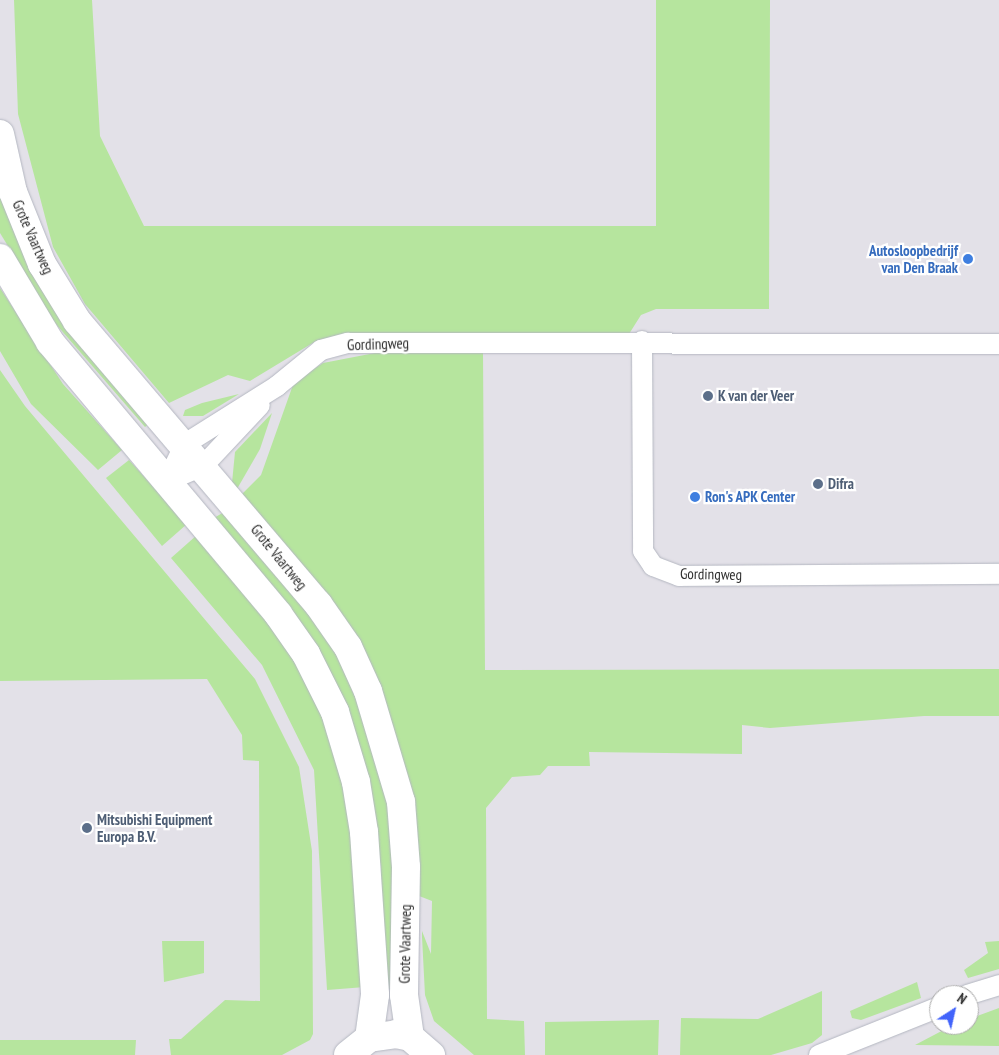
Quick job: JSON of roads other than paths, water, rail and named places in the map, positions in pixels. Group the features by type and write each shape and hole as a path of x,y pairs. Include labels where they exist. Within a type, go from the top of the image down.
{"main road":[{"name":"Grote Vaartweg","path":"0,134 13,192 42,264 78,321 185,444 318,604 348,648 368,691 401,802 406,867 404,995 410,1038"},
{"name":"Grote Vaartweg","path":"0,258 50,342 278,614 306,654 335,712 356,782 364,832 375,995 369,1038"},
{"path":"348,1055 369,1038 389,1034 410,1038 431,1055"}],"street":[{"name":"Gordingweg","path":"185,444 277,386 321,350 348,343 642,341 999,344"},
{"name":"Gordingweg","path":"642,341 643,551 653,566 680,576 999,574"},
{"name":"Gordingweg","path":"166,481 203,466 277,386"},
{"path":"166,481 185,444"},
{"path":"979,991 999,985"},
{"path":"818,1055 929,1011"}],"place":[{"name":"Autosloopbedrijf van Den Braak","path":"968,259"},
{"name":"K van der Veer","path":"708,396"},
{"name":"Difra","path":"818,484"},
{"name":"Ron's APK Center","path":"695,497"},
{"name":"Mitsubishi Equipment Europa B.V.","path":"87,828"}]}
